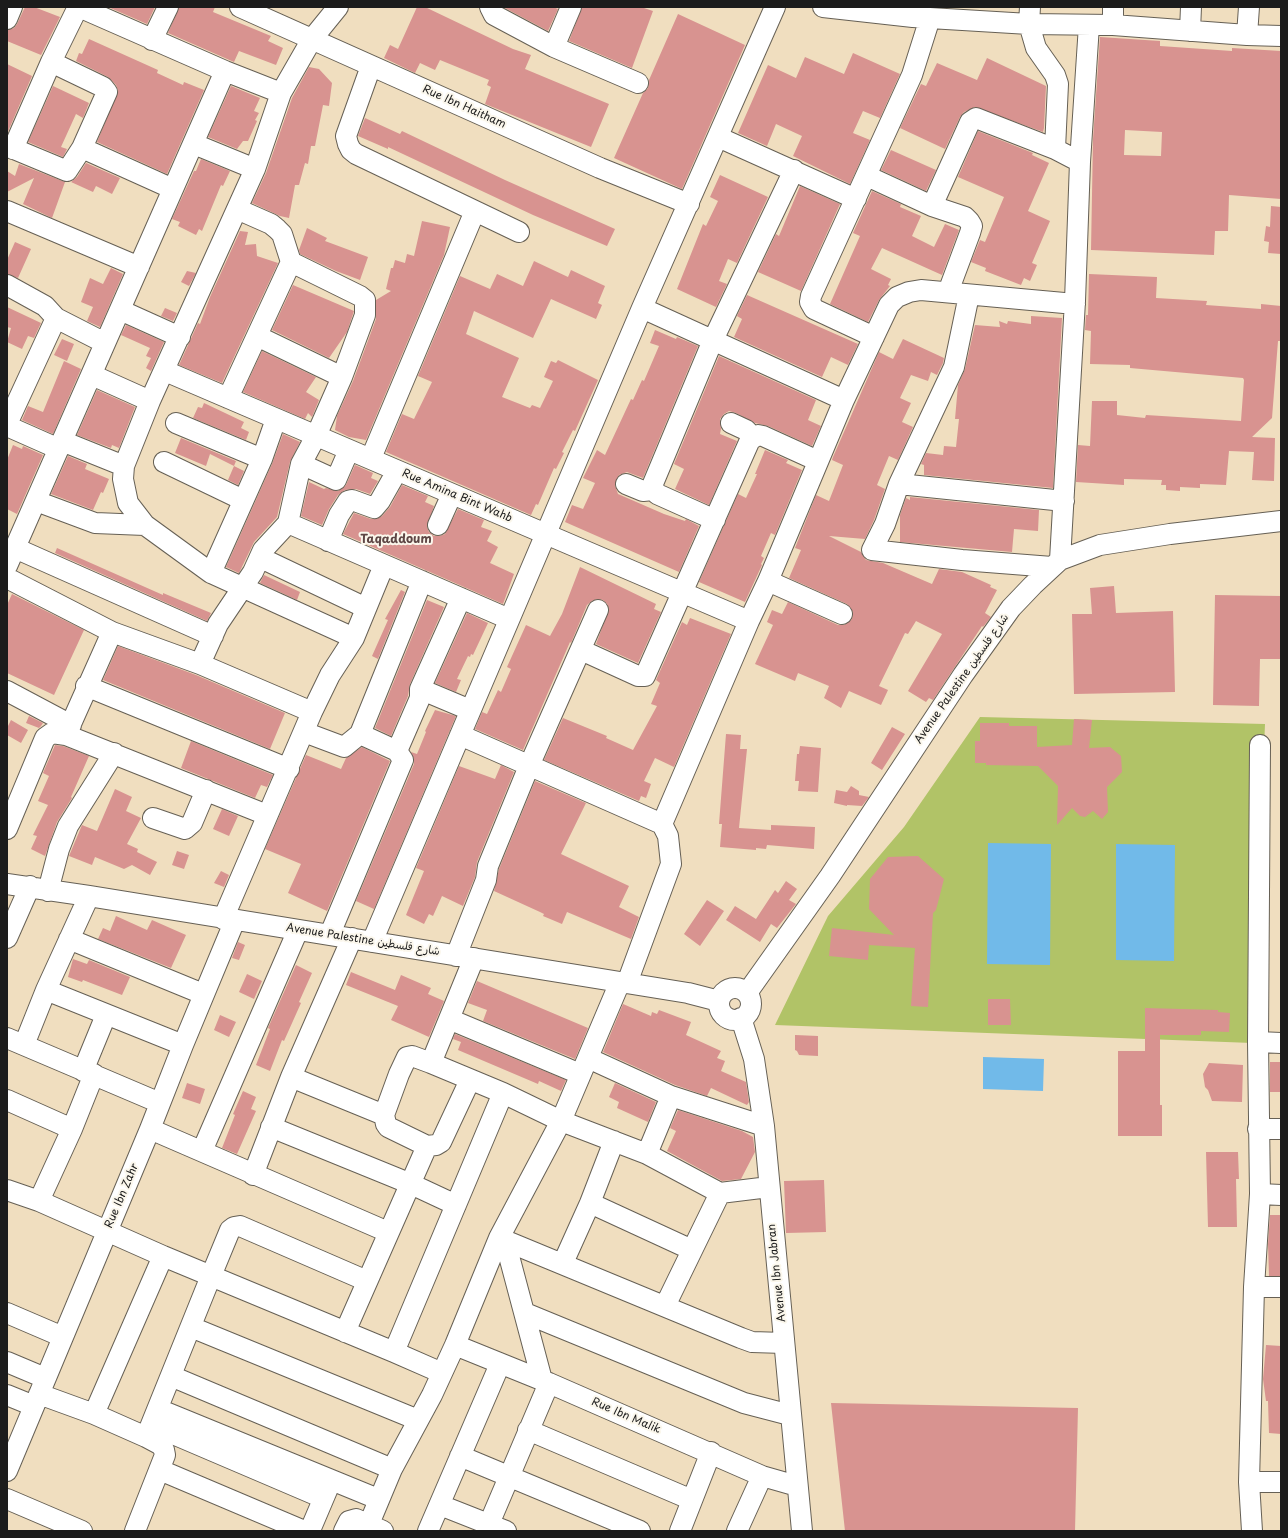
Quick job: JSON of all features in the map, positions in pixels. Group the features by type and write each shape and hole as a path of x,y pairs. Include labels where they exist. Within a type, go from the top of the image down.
{"street":[{"path":"7,19 12,7"},
{"path":"51,62 103,87 108,92 82,148 67,171 10,147 51,62 79,7 152,40 281,93"},
{"path":"152,40 168,7"},
{"name":"Rue Ibn Haitham","path":"240,7 600,168 689,204"},
{"path":"337,7 312,39 281,93 255,169 165,371 150,401 124,466 122,479 128,503 145,526 211,573 243,586 354,638"},
{"path":"490,7 494,15 554,47 638,84"},
{"path":"554,47 571,7"},
{"path":"372,942 642,308 775,7"},
{"path":"822,7 919,14 1030,16 1089,25 1113,16 1190,31 1281,36"},
{"path":"1190,7 1190,31"},
{"path":"1247,35 1249,7"},
{"path":"874,337 814,309 810,302 810,296 867,176 912,75 919,14"},
{"path":"1030,16 1036,48 1055,76 1058,84 1055,149"},
{"path":"969,295 954,367 899,484 885,524 872,550 962,560 1056,563 1064,501 1075,304 1080,162 1089,25"},
{"path":"371,66 346,136 351,150 356,154 519,232"},
{"path":"7,566 14,540 36,501 225,71"},
{"path":"932,206 972,119 980,118 1055,149 1080,162"},
{"path":"718,137 856,199"},
{"path":"194,144 255,169"},
{"path":"82,148 173,189"},
{"path":"715,520 657,494 653,490 652,486 713,340 794,170"},
{"path":"867,176 932,206 965,217 972,226 948,292"},
{"path":"228,398 290,262 282,234 277,229 237,209"},
{"path":"7,211 139,267"},
{"path":"371,458 476,212"},
{"path":"200,664 214,636 218,624 261,558 263,550 288,523 301,464 316,436 342,377 365,314 365,300 360,296 290,262"},
{"path":"7,285 45,306 56,318 105,344"},
{"path":"662,824 749,621 768,581 844,400 889,305 897,297 909,292 921,290 1075,304"},
{"path":"642,308 844,400"},
{"path":"120,310 180,337"},
{"path":"56,318 7,425 124,466"},
{"path":"257,336 342,377"},
{"name":"Rue Amina Bint Wahb","path":"165,371 749,621"},
{"path":"92,375 150,401"},
{"path":"211,573 262,459 276,419"},
{"path":"176,423 262,459"},
{"path":"731,423 746,430 753,437"},
{"path":"581,650 638,676 645,676 681,592 750,440 758,435 763,436 818,462"},
{"path":"301,464 336,480 349,450"},
{"path":"164,462 243,500"},
{"path":"328,541 348,501 352,500 374,508 380,501 397,470"},
{"path":"626,484 644,491 653,490"},
{"path":"899,484 1064,501"},
{"path":"438,526 452,494"},
{"path":"36,501 95,523 145,526"},
{"name":"Avenue Palestine شارع فلسطين","path":"747,993 830,876 963,675 1011,608 1056,563 1100,545 1170,534 1281,521"},
{"path":"288,523 509,619"},
{"path":"14,540 214,636"},
{"path":"261,558 366,608"},
{"name":"Rue Ibn Zahr","path":"7,1471 150,1129 203,994 267,815 289,769 312,712 330,675 354,638 384,565"},
{"path":"7,578 112,632 200,664 312,712"},
{"path":"304,732 344,747 360,734 422,581"},
{"path":"768,581 842,614"},
{"path":"397,751 420,698 420,688 461,598"},
{"path":"431,1063 449,1019 486,880 488,866 529,766 598,610"},
{"path":"69,730 86,686 112,632"},
{"path":"86,686 289,769"},
{"path":"420,688 470,710"},
{"path":"7,691 69,730 114,753 267,815"},
{"path":"7,829 14,788 45,738 52,732 69,730"},
{"path":"330,934 403,760 397,751 360,734"},
{"path":"344,1531 349,1522 353,1519 376,1528 378,1499 392,1469 442,1374 455,1345 472,1299 561,1121 584,1066 623,982 671,864 668,836 662,824 460,735"},
{"path":"1252,1531 1249,1482 1254,1287 1260,1194 1258,1042 1260,745"},
{"path":"7,938 39,889 59,849 68,826 114,753"},
{"path":"153,818 185,829 188,828 192,823 206,790"},
{"name":"Avenue Palestine شارع فلسطين","path":"7,884 330,934 623,982 688,993 719,1001"},
{"path":"89,896 46,990 16,1041 160,1103"},
{"path":"202,1151 298,930"},
{"path":"253,1175 271,1127 352,938"},
{"path":"69,939 203,994"},
{"path":"727,989 742,989 747,993 750,1005 749,1010 741,1018 730,1018 725,1016 720,1011 719,1001 722,994 727,989"},
{"path":"46,990 182,1045"},
{"path":"39,1201 72,1129 106,1015"},
{"name":"Avenue Ibn Jabran","path":"741,1018 754,1059 764,1126 796,1486 802,1531"},
{"path":"449,1019 671,1096 764,1126"},
{"path":"1258,1042 1281,1043"},
{"path":"470,1080 441,1142 433,1147 427,1146 388,1127 384,1121 384,1115 407,1057 412,1056 503,1093 561,1121 647,1154 720,1193 769,1187"},
{"path":"292,1077 384,1115"},
{"path":"394,1352 503,1093"},
{"path":"647,1154 671,1096"},
{"path":"7,1100 72,1129"},
{"path":"271,1127 411,1184 456,1205"},
{"path":"150,1129 253,1175 388,1232"},
{"path":"1258,1129 1281,1129"},
{"path":"563,1263 590,1203 614,1141"},
{"path":"345,1332 427,1146"},
{"path":"7,1190 39,1201 163,1256 394,1352 442,1374"},
{"path":"665,1306 720,1193"},
{"path":"1260,1194 1281,1195"},
{"path":"590,1203 692,1250"},
{"path":"135,1531 165,1455 152,1424 230,1230 234,1227 240,1226 367,1281"},
{"path":"502,1240 563,1263 752,1342 784,1342"},
{"path":"440,1505 494,1529 508,1478 528,1430 545,1382 502,1240"},
{"path":"94,1414 163,1256"},
{"path":"1254,1287 1281,1287"},
{"path":"7,1313 64,1336"},
{"path":"525,1313 744,1403 790,1416"},
{"path":"191,1327 418,1420"},
{"name":"Rue Ibn Malik","path":"455,1345 711,1452 762,1476 796,1486"},
{"path":"7,1362 40,1393 94,1414 152,1424 327,1489 378,1499"},
{"path":"428,1531 500,1364"},
{"path":"171,1376 392,1469"},
{"path":"7,1395 40,1393"},
{"path":"528,1430 692,1500"},
{"path":"680,1531 711,1452"},
{"path":"460,1456 508,1478 635,1530"},
{"path":"160,1470 304,1531 311,1528 327,1489"},
{"path":"737,1531 762,1476"},
{"path":"1249,1482 1281,1482"},
{"path":"7,1500 50,1525 82,1531"}],"green space":[{"path":"980,717 1265,724 1252,1043 775,1025 828,916 904,827"}],"water":[{"path":"988,843 1051,844 1050,965 987,964"},
{"path":"1116,844 1175,845 1174,961 1116,960"},
{"path":"983,1057 1044,1059 1043,1091 983,1089"}],"building":[{"path":"25,7 34,7 60,17 41,55 7,41 7,30 14,28"},
{"path":"108,7 155,7 147,24"},
{"path":"179,7 215,7 213,12 271,36 268,41 283,48 276,65 239,51 234,62 168,33"},
{"path":"417,7 425,7 513,49 531,55 525,69 609,104 591,147 485,104 491,87 487,85 489,80 440,60 435,70 420,63 415,73 384,58 390,45 398,49"},
{"path":"503,7 553,7 558,9 548,31"},
{"path":"582,7 641,7 653,11 632,68 569,41"},
{"path":"678,14 745,45 682,189 614,158 643,93 648,88 649,80"},
{"path":"1100,37 1160,41 1160,46 1232,51 1232,48 1281,51 1281,199 1229,195 1228,231 1215,231 1214,255 1091,250 1093,139","holes":["1125,130 1162,132 1161,156 1124,155"]},
{"path":"89,39 158,70 157,73 183,85 184,82 204,90 167,174 97,142 118,91 116,85 108,77 76,61 79,53 82,54"},
{"path":"853,53 900,74 880,118 863,111 853,133 870,140 850,184 793,156 802,136 776,124 767,146 738,133 768,65 796,78 805,57 844,74"},
{"path":"987,58 1046,86 1043,132 975,107 964,112 960,117 945,149 900,128 921,84 926,86 937,63 977,80"},
{"path":"7,64 32,76 7,134"},
{"path":"309,67 319,69 332,83 329,106 323,105 315,146 311,146 308,164 305,163 299,185 295,185 289,218 280,216 252,203 266,173 292,98"},
{"path":"53,86 89,103 83,118 76,114 61,147 67,149 63,157 28,142"},
{"path":"231,86 260,98 254,111 259,113 255,120 257,121 248,141 243,141 237,149 208,137"},
{"path":"365,118 400,134 402,131 505,180 615,229 607,246 533,215 388,147 388,149 358,136"},
{"path":"978,131 1033,153 1032,155 1049,163 1028,211 1050,221 1032,263 1037,265 1030,281 1024,278 1021,285 985,271 986,268 971,262 980,240 985,242 1004,197 958,177"},
{"path":"891,150 936,170 926,191 881,170"},
{"path":"201,159 230,171 223,186 221,185 202,231 199,229 196,235 178,226 180,222 172,219"},
{"path":"86,163 120,178 112,194 96,186 93,192 71,182 77,177"},
{"path":"19,164 65,182 52,218 23,204 34,178 7,192 7,171 15,176"},
{"path":"720,175 768,197 737,263 728,259 719,281 727,284 716,307 677,289 703,224 706,226 718,201 710,197"},
{"path":"800,186 840,204 801,291 758,272 776,234 779,236"},
{"path":"872,191 901,204 900,207 921,216 912,236 934,247 945,224 959,230 942,275 882,248 871,269 891,279 888,285 890,286 879,300 868,322 830,304 860,236 853,233"},
{"path":"1271,206 1281,207 1281,254 1268,253 1269,242 1264,241 1266,226 1270,227"},
{"path":"422,221 450,227 444,255 366,440 349,437 335,430 337,416 353,381 376,319 376,300 391,291 386,289 391,268 393,268 395,260 405,263 407,254 414,256"},
{"path":"307,228 327,238 325,241 368,257 360,280 336,271 300,254 299,250"},
{"path":"240,231 248,232 245,245 256,244 257,256 278,263 222,383 179,365 198,323 200,324 210,297"},
{"path":"15,242 31,249 18,278 7,274 7,260"},
{"path":"534,261 568,277 571,270 605,286 598,303 602,305 596,319 551,299 533,338 474,311 466,334 519,358 502,397 530,408 532,405 540,408 553,381 544,377 551,361 556,363 558,360 598,380 575,431 573,430 562,452 564,453 556,469 554,468 538,505 536,504 531,515 386,452 402,414 414,419 432,382 418,376 460,276 490,289 497,274 523,286"},
{"path":"111,268 123,274 100,327 87,321 93,307 81,302 90,278 103,284"},
{"path":"187,271 196,273 189,286 181,282"},
{"path":"1089,274 1157,277 1156,298 1207,301 1206,305 1261,309 1261,304 1281,306 1281,341 1278,341 1272,418 1252,437 1275,438 1274,481 1252,480 1254,452 1229,451 1226,485 1200,484 1200,488 1180,487 1180,491 1166,490 1166,485 1161,485 1162,480 1124,479 1124,485 1076,482 1078,445 1090,446 1092,401 1117,401 1117,415 1145,418 1146,415 1241,421 1244,380 1243,378 1130,368 1130,365 1090,364 1091,331 1085,330 1086,315 1088,315"},
{"path":"293,285 354,311 347,332 329,358 272,330"},
{"path":"747,295 858,344 848,365 831,357 822,377 734,337 742,319 737,316"},
{"path":"7,307 41,323 34,338 28,336 22,349 7,342 11,328 7,327"},
{"path":"165,308 177,313 173,321 161,316"},
{"path":"1031,316 1062,318 1053,488 924,475 924,465 921,464 926,453 943,455 944,446 956,447 959,419 955,419 958,385 965,369 975,325 1000,327 999,321 1007,324 1008,321 1031,324"},
{"path":"126,325 164,342 151,371 146,368 151,358 146,356 150,348 121,335"},
{"path":"655,330 698,346 643,478 627,472 619,475 615,485 618,494 664,514 685,521 686,519 699,526 679,572 565,522 572,505 583,509 595,483 583,478 597,450 605,455 631,399 633,400 642,380 644,381 659,346 650,343"},
{"path":"62,339 74,344 67,361 54,355"},
{"path":"903,339 944,358 943,363 937,375 931,372 928,381 911,375 900,398 911,403 902,422 913,427 898,460 889,456 877,485 885,489 874,520 865,539 829,536 861,552 866,560 883,563 932,584 939,569 962,572 991,585 990,587 997,590 985,613 991,617 983,627 982,626 933,700 929,698 926,702 908,691 942,634 916,621 908,634 905,633 879,686 888,690 881,705 849,691 841,708 824,698 829,686 798,673 795,681 755,664 773,625 767,622 772,610 782,614 788,602 838,625 844,625 852,619 853,612 847,604 789,578 801,550 795,548 816,495 829,501 843,465 832,460 833,457 879,352 893,359"},
{"path":"262,351 316,377 306,392 319,400 312,417 308,413 305,419 243,392"},
{"path":"719,356 816,400 808,420 821,426 812,446 768,426 755,423 736,413 729,411 724,414 720,419 720,434 737,441 709,505 675,489 684,469 674,464"},
{"path":"64,361 81,369 53,434 22,420 28,406 43,412"},
{"path":"97,390 135,407 119,448 112,445 111,448 77,435"},
{"path":"204,403 244,422 241,428 249,432 246,440 193,418 198,407 202,408"},
{"path":"283,434 300,442 290,462 277,517 254,542 239,573 226,567 272,464"},
{"path":"181,438 236,461 234,466 210,454 206,466 175,453"},
{"path":"13,445 22,449 23,446 43,455 17,514 7,509 7,460"},
{"path":"765,450 788,460 786,463 802,470 775,535 771,533 761,556 764,558 761,564 762,565 745,602 699,582 738,494 746,498 757,474 755,474"},
{"path":"68,456 87,464 85,469 109,479 93,510 51,494"},
{"path":"355,465 373,473 371,478 378,481 370,494 356,489 345,490 338,495 329,509 322,525 301,516 309,482 324,489 326,488 338,491 346,485"},
{"path":"234,466 244,471 238,485 228,480"},
{"path":"402,485 428,496 425,502 434,506 427,527 429,532 434,536 445,534 458,509 484,520 481,527 492,531 487,541 498,547 490,563 514,574 503,604 343,534 354,513 371,519 376,519 382,516 390,507"},
{"path":"910,497 1039,510 1038,531 1014,529 1012,552 900,542 900,515 906,498 910,500"},
{"path":"57,548 163,595 163,593 211,613 207,621 55,553"},
{"path":"580,567 656,604 654,609 661,612 638,663 596,644 609,609 603,600 597,599 592,601 587,605 523,750 475,729 482,712 487,714 498,690 501,692 511,669 507,667 526,625 550,636 562,614"},
{"path":"264,575 300,592 297,600 260,583"},
{"path":"1114,586 1116,613 1173,611 1175,692 1074,694 1072,614 1092,614 1090,588"},
{"path":"401,590 405,592 378,659 372,656 388,620 385,619"},
{"path":"12,594 84,630 54,695 7,673 7,605"},
{"path":"1215,595 1281,596 1281,659 1260,659 1259,706 1213,705"},
{"path":"427,600 444,607 410,684 408,696 391,736 375,728"},
{"path":"467,613 488,623 473,655 471,654 470,657 468,656 457,679 461,680 456,692 435,683"},
{"path":"690,618 731,634 674,767 655,758 644,781 651,784 646,798 641,796 639,801 544,760 563,718 607,736 606,738 633,750 657,706 651,704 660,683 656,680 682,622 687,625"},
{"path":"118,646 196,675 285,713 270,749 103,680"},
{"path":"435,710 456,716 374,909 356,901 414,764 414,759 411,752 417,754 426,732 425,731"},
{"path":"29,716 43,723 39,728 26,723"},
{"path":"1074,719 1092,720 1089,748 1110,747 1121,756 1122,772 1107,787 1108,812 1102,819 1093,811 1085,817 1080,816 1072,808 1057,825 1058,786 1038,766 986,765 986,763 975,763 975,741 980,741 980,723 1009,723 1009,726 1037,726 1037,747 1072,745"},
{"path":"11,720 28,730 21,743 7,735 7,728"},
{"path":"892,727 905,734 882,770 871,763"},
{"path":"726,734 741,735 740,749 747,749 739,828 771,830 771,825 815,827 814,849 767,845 766,849 756,848 756,850 720,847 722,824 719,824"},
{"path":"191,741 273,775 267,787 261,785 255,798 181,768"},
{"path":"55,745 63,746 89,756 71,797 72,798 57,822 45,856 31,849 37,836 33,835 48,805 38,801 49,776 43,773"},
{"path":"800,746 821,748 818,792 798,791 799,781 795,781 797,754 799,754"},
{"path":"362,747 390,761 327,911 288,893 301,864 265,849 306,755 341,769 346,758"},
{"path":"501,765 514,772 477,862 475,877 463,906 442,896 433,916 429,914 424,924 406,915 424,871 416,868 459,766 495,779"},
{"path":"535,781 586,803 561,854 629,886 619,907 639,917 631,939 567,912 562,924 494,891 499,869"},
{"path":"851,786 859,791 859,795 869,797 862,806 847,806 834,803 836,790 847,792"},
{"path":"115,789 132,797 126,811 141,818 127,844 138,849 137,852 157,862 150,875 132,865 124,869 95,857 92,865 69,856 82,825 97,831"},
{"path":"222,809 238,816 229,836 213,829"},
{"path":"177,851 189,855 184,869 172,865"},
{"path":"918,856 944,879 936,910 933,913 928,1007 911,1006 915,948 869,945 868,960 829,956 832,928 894,935 869,909 870,879 888,857"},
{"path":"221,871 229,875 224,887 214,883"},
{"path":"786,881 797,889 789,900 796,904 777,928 771,924 760,942 726,920 735,906 756,919 775,890 778,893"},
{"path":"707,900 724,911 700,946 684,934"},
{"path":"116,916 147,930 152,920 186,935 171,968 98,939 103,928 110,931"},
{"path":"238,942 245,945 239,960 232,958"},
{"path":"73,959 87,964 89,960 130,977 122,995 83,980 82,982 68,977"},
{"path":"296,965 312,973 299,1002 301,1003 284,1041 282,1040 270,1071 256,1065 270,1029 268,1028"},
{"path":"351,972 395,990 401,975 431,988 428,994 444,1001 429,1037 391,1020 398,1006 346,985"},
{"path":"247,974 262,981 254,999 239,992"},
{"path":"477,981 588,1028 575,1059 483,1021 487,1010 468,1003"},
{"path":"988,999 1010,999 1011,1025 988,1025"},
{"path":"623,1004 651,1016 652,1012 657,1014 659,1010 691,1022 686,1035 721,1051 717,1058 725,1061 721,1071 746,1082 749,1102 747,1105 711,1088 707,1096 675,1085 603,1052"},
{"path":"1145,1008 1218,1010 1218,1012 1230,1013 1229,1032 1201,1031 1201,1035 1160,1035 1160,1105 1162,1105 1162,1136 1118,1136 1118,1051 1145,1051"},
{"path":"220,1015 236,1022 229,1037 214,1030"},
{"path":"455,1034 566,1080 561,1091 539,1081 538,1084 458,1050 461,1042 453,1039"},
{"path":"795,1035 818,1036 818,1056 799,1055 795,1050"},
{"path":"1270,1062 1281,1062 1281,1092 1270,1092"},
{"path":"1209,1063 1243,1065 1242,1102 1212,1101 1208,1090 1205,1087 1203,1074"},
{"path":"187,1083 205,1089 200,1104 182,1098"},
{"path":"615,1083 656,1102 648,1122 617,1108 619,1102 609,1097"},
{"path":"243,1091 256,1097 251,1109 256,1111 237,1154 222,1148 235,1115 233,1114"},
{"path":"678,1110 742,1131 753,1137 755,1152 741,1179 722,1181 667,1151 676,1131 670,1128"},
{"path":"1206,1152 1238,1152 1239,1179 1236,1179 1237,1227 1208,1227"},
{"path":"824,1180 826,1232 786,1233 784,1181"},
{"path":"1270,1215 1281,1215 1281,1276 1269,1276 1268,1244"},
{"path":"1266,1345 1281,1346 1281,1434 1269,1433 1268,1401 1266,1401 1263,1379"},
{"path":"831,1403 1078,1408 1075,1531 845,1531"}],"district":[{"name":"Taqaddoum","path":"396,540"}]}
